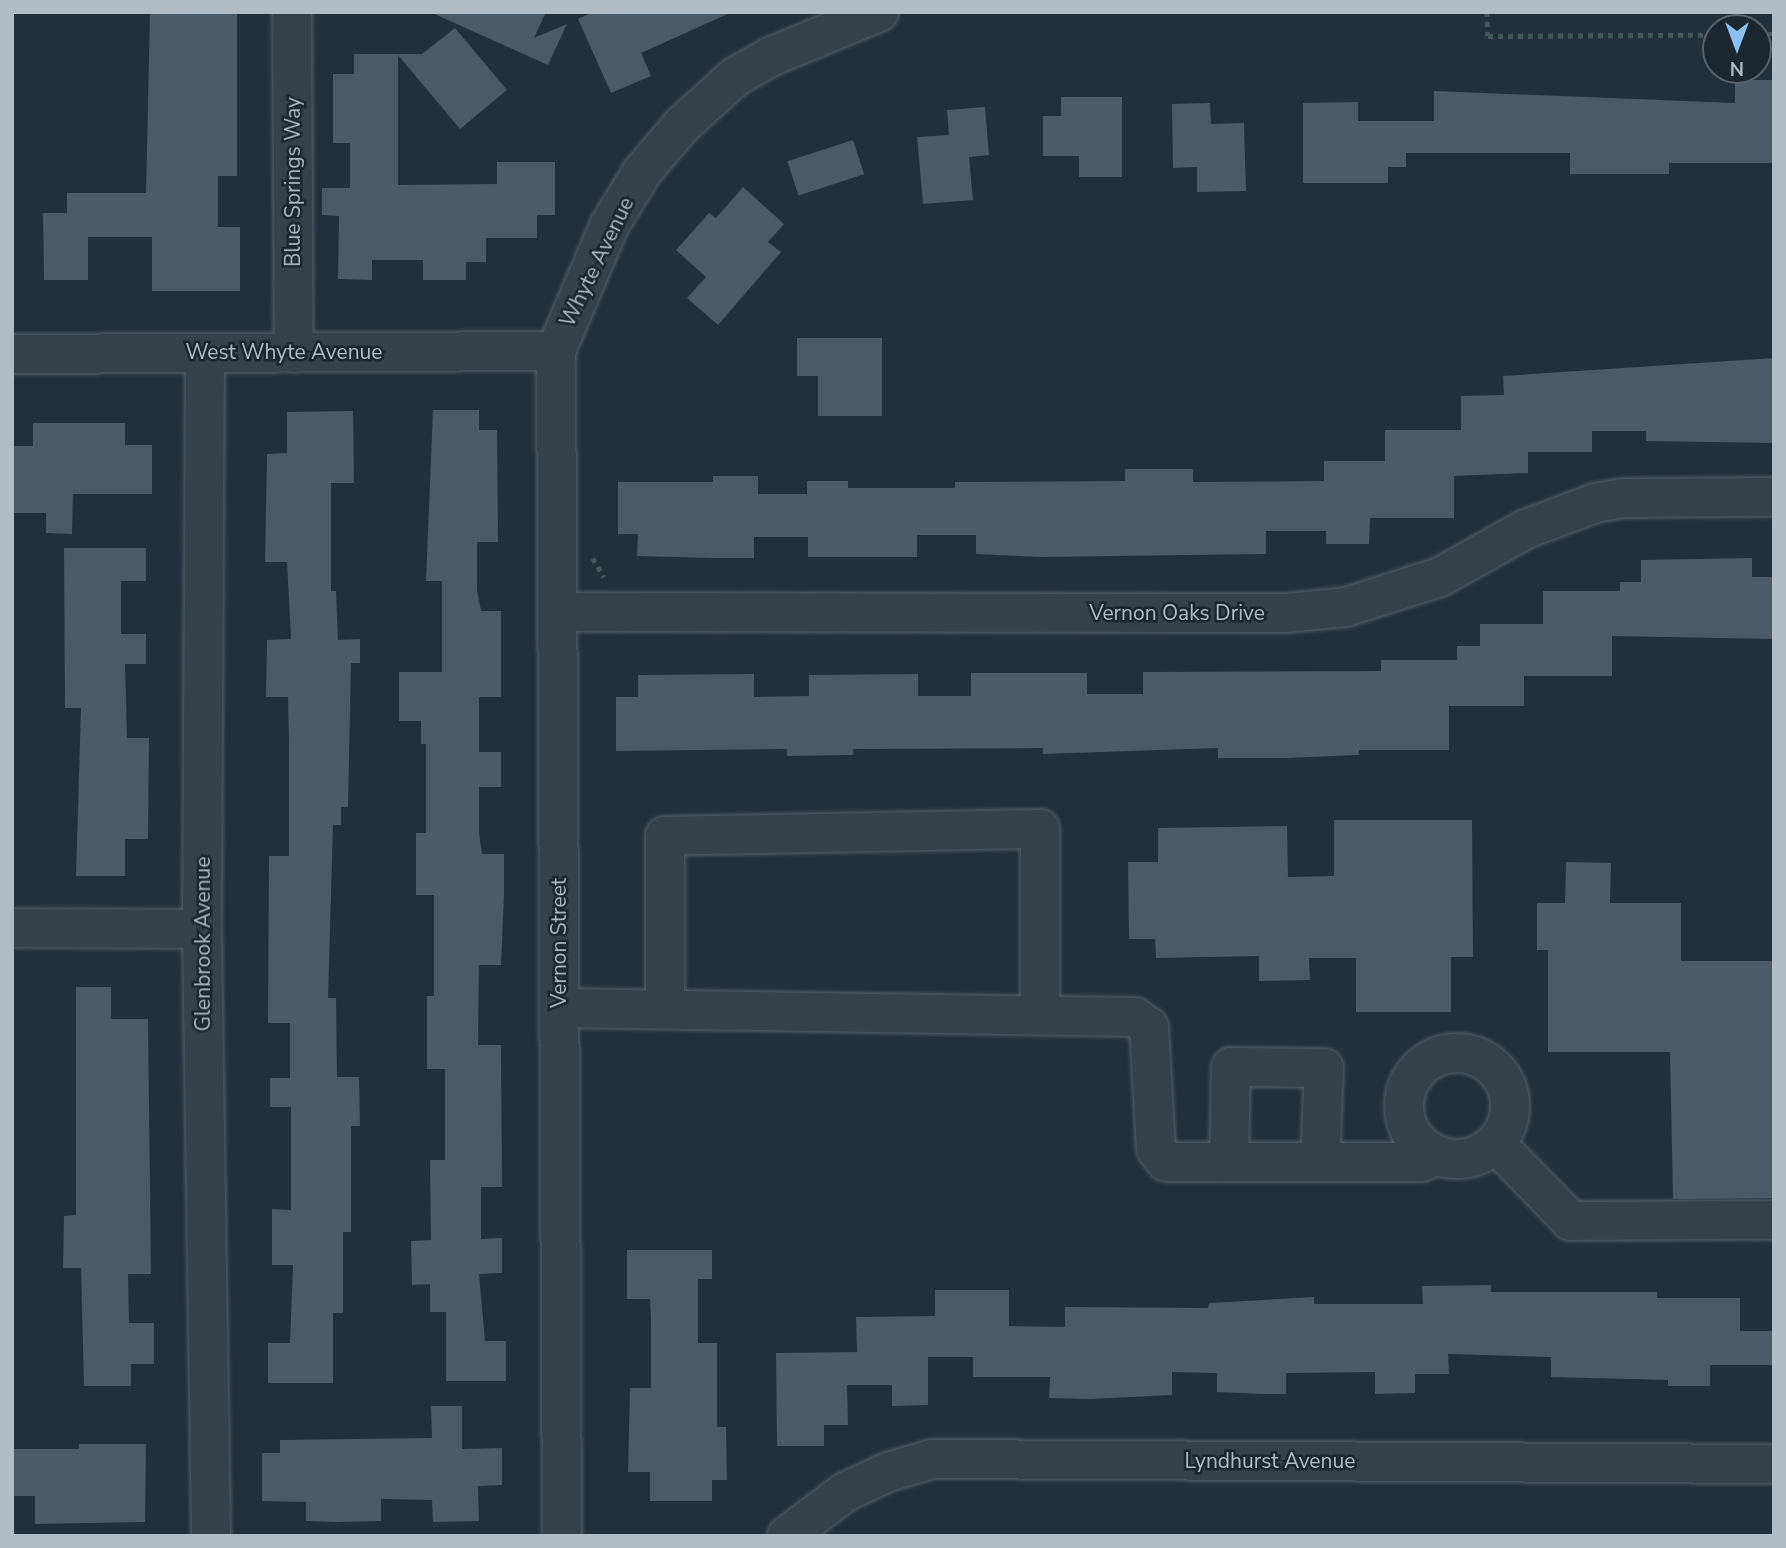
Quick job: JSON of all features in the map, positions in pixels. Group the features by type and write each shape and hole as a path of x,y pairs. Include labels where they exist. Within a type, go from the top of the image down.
{"street":[{"name":"Blue Springs Way","path":"292,12 294,352"},
{"name":"Whyte Avenue","path":"556,351 609,226 642,172 682,125 735,77 807,38 869,13"},
{"name":"West Whyte Avenue","path":"12,354 556,351"},
{"name":"Vernon Street","path":"556,351 562,1536"},
{"name":"Glenbrook Avenue","path":"205,352 202,929 211,1536"},
{"name":"Vernon Oaks Drive","path":"558,612 1322,610 1391,596 1440,577 1526,529 1595,503 1623,498 1774,497"},
{"path":"665,1009 665,836 1040,829 1040,1015"},
{"path":"12,929 202,929"},
{"path":"560,1008 1135,1017 1149,1027 1156,1149 1166,1162 1422,1162 1437,1155 1478,1155 1495,1143 1507,1126 1507,1085 1477,1056 1457,1052 1419,1068 1407,1086 1408,1127 1437,1155"},
{"path":"1229,1162 1231,1067 1324,1068 1320,1162"},
{"path":"1495,1143 1571,1221 1774,1220"},
{"name":"Lyndhurst Avenue","path":"787,1536 845,1492 888,1472 932,1459 1774,1464"}],"path":[{"path":"1488,12 1488,36 1702,34"},
{"path":"592,544 599,574 609,581"}],"building":[{"path":"150,12 237,12 237,176 218,176 218,227 240,227 240,291 152,291 152,237 88,237 88,280 44,280 43,213 67,213 67,193 146,193"},
{"path":"430,12 546,12 534,38 567,24 548,65"},
{"path":"593,12 732,12 641,53 651,76 611,93 578,19"},
{"path":"455,28 507,90 460,129 398,55 398,185 497,184 497,162 555,162 555,215 537,215 537,238 486,238 486,262 466,262 466,280 423,280 423,260 372,260 372,280 338,279 339,216 322,215 322,188 350,188 350,143 333,143 333,74 354,74 354,54 422,54"},
{"path":"1774,80 1774,163 1669,163 1669,174 1570,174 1570,153 1406,153 1406,167 1388,167 1388,183 1303,183 1303,103 1358,102 1358,121 1434,121 1434,91 1735,103 1735,84 1772,84"},
{"path":"1061,97 1122,97 1122,177 1079,177 1079,156 1043,156 1043,116 1061,116"},
{"path":"1210,103 1211,124 1244,123 1246,191 1197,192 1197,167 1173,168 1172,104"},
{"path":"985,107 989,155 969,157 973,200 923,204 917,137 949,135 947,110"},
{"path":"853,140 864,174 799,196 787,161"},
{"path":"743,187 784,224 768,242 781,252 718,325 687,298 706,277 676,250 709,213 716,218"},
{"path":"797,338 882,338 882,416 818,416 818,376 797,376"},
{"path":"1774,358 1774,443 1646,441 1646,431 1592,431 1592,452 1528,452 1528,473 1454,476 1454,518 1370,518 1369,544 1326,544 1326,531 1266,531 1266,554 1041,557 976,554 976,535 917,535 917,557 808,557 808,537 754,537 754,558 712,558 637,556 638,534 618,534 618,482 713,482 713,476 758,476 758,494 807,494 807,481 848,481 848,488 955,488 955,482 1125,481 1125,469 1193,469 1193,482 1324,481 1324,461 1385,461 1385,430 1461,430 1461,396 1504,395 1503,376"},
{"path":"433,410 479,410 479,430 497,430 498,542 477,542 477,590 481,611 501,611 501,697 479,697 479,752 501,752 501,787 479,787 479,833 482,854 504,854 504,895 501,965 479,965 478,1045 501,1045 502,1187 481,1187 481,1239 502,1238 502,1273 479,1274 485,1341 506,1341 506,1381 446,1381 446,1312 430,1312 430,1284 412,1285 411,1241 431,1240 430,1160 445,1160 445,1069 427,1069 427,996 434,996 434,895 416,895 416,833 426,833 426,744 421,744 421,721 399,721 399,672 442,672 442,581 426,581"},
{"path":"353,411 354,483 331,483 331,591 336,591 338,640 360,639 360,663 351,663 348,807 341,807 341,825 333,825 328,998 336,998 337,1077 359,1077 360,1126 351,1126 351,1232 343,1232 343,1313 333,1313 333,1383 268,1383 268,1343 290,1343 293,1265 272,1265 272,1209 291,1210 291,1107 270,1107 270,1078 290,1078 290,1023 268,1023 269,856 289,856 289,744 288,697 266,697 267,640 291,639 287,562 265,562 267,454 287,453 287,412"},
{"path":"33,423 125,423 125,445 152,445 152,494 73,494 72,534 46,533 46,513 12,513 12,446 33,446"},
{"path":"64,548 146,548 146,581 121,581 121,634 146,634 146,664 125,664 127,738 149,738 148,839 125,839 125,876 76,876 81,708 65,708"},
{"path":"1752,558 1752,577 1773,577 1773,639 1612,636 1612,676 1524,676 1524,706 1449,706 1449,750 1359,750 1359,755 1286,758 1218,758 1218,748 1043,754 1043,748 853,749 853,755 787,756 787,749 616,751 616,697 638,697 638,675 754,674 754,697 809,696 809,675 918,674 918,696 971,696 971,673 1087,673 1087,694 1143,694 1143,672 1381,671 1381,660 1457,660 1457,646 1480,646 1480,624 1543,624 1543,591 1620,591 1620,582 1641,582 1641,560"},
{"path":"1334,820 1472,820 1473,957 1451,957 1451,1012 1356,1012 1356,958 1309,958 1310,980 1259,981 1259,956 1156,958 1155,939 1129,939 1128,862 1158,862 1158,828 1287,826 1288,877 1334,876"},
{"path":"1566,862 1611,863 1610,903 1681,903 1681,961 1774,961 1774,1198 1673,1199 1670,1052 1548,1052 1548,950 1537,950 1537,903 1565,903"},
{"path":"76,987 111,987 111,1019 148,1019 151,1274 128,1274 129,1323 154,1323 154,1364 131,1364 131,1386 84,1386 81,1268 63,1268 64,1216 76,1215"},
{"path":"627,1250 712,1250 712,1279 698,1279 698,1343 717,1343 717,1427 726,1427 727,1480 712,1480 712,1501 650,1501 650,1472 628,1472 630,1388 651,1388 651,1322 650,1299 627,1299"},
{"path":"1491,1285 1491,1292 1657,1292 1657,1298 1740,1298 1740,1331 1774,1331 1774,1365 1710,1365 1710,1386 1668,1386 1668,1380 1551,1377 1551,1357 1448,1354 1449,1374 1415,1374 1415,1393 1375,1394 1375,1372 1286,1373 1286,1394 1263,1394 1217,1392 1217,1373 1172,1372 1172,1395 1090,1399 1049,1398 1050,1377 973,1377 973,1357 928,1357 928,1405 892,1406 892,1385 847,1385 848,1425 824,1425 824,1446 777,1446 776,1353 857,1352 856,1317 935,1316 935,1290 1009,1290 1009,1326 1065,1327 1065,1307 1208,1308 1209,1303 1314,1297 1314,1304 1423,1304 1422,1286"},
{"path":"431,1406 462,1406 462,1449 502,1448 502,1485 478,1486 479,1521 433,1522 432,1500 381,1499 381,1521 336,1522 306,1521 306,1502 262,1501 262,1453 280,1453 280,1440 432,1438"},
{"path":"79,1444 146,1444 145,1522 35,1524 35,1496 12,1496 12,1449 79,1449"}]}
